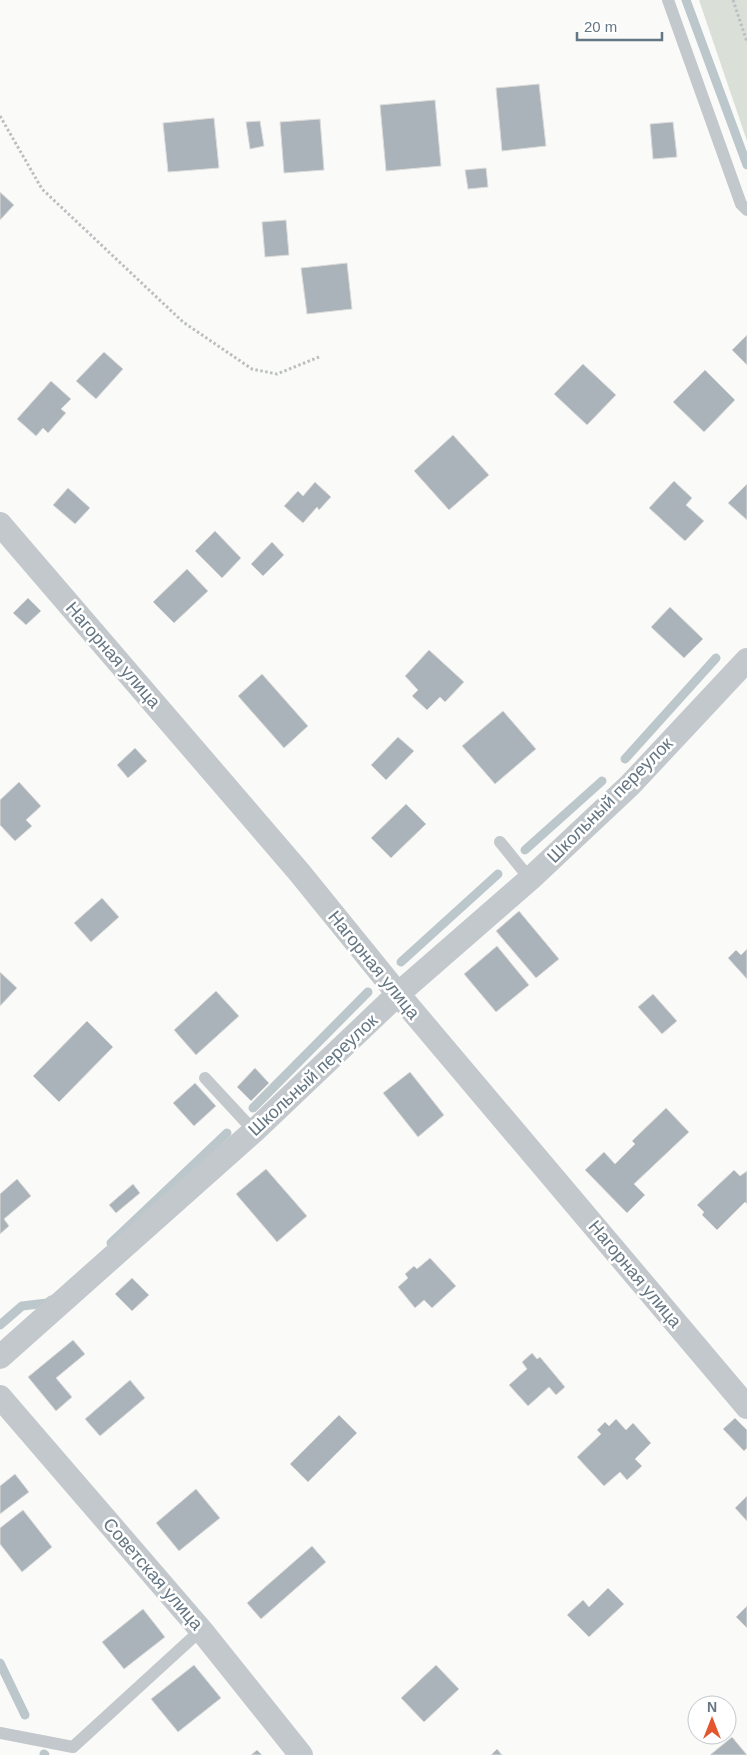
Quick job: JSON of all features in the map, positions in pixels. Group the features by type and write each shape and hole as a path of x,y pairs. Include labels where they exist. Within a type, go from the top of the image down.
{"street":[{"name":"Нагорная улица","path":"0,524 299,872 398,994 747,1407"},
{"name":"Школьный переулок","path":"0,1357 254,1131 398,994 530,879 630,785 747,660"},
{"name":"Советская улица","path":"0,1397 201,1630 301,1755"}],"lane":[{"path":"668,0 741,204 747,210"},
{"path":"500,842 530,879"},
{"path":"206,1078 254,1131"},
{"path":"0,1733 73,1751 201,1630"}],"path":[{"path":"733,0 747,42"},
{"path":"0,116 42,189 183,322 252,369 277,374 319,357"}],"shaded area":[{"path":"699,0 747,0 747,141"}],"building":[{"path":"539,84 546,146 502,151 496,88"},
{"path":"435,100 441,166 386,171 380,105"},
{"path":"214,118 219,168 168,172 163,123"},
{"path":"320,119 324,170 284,173 280,122"},
{"path":"260,121 264,146 250,149 246,122"},
{"path":"673,122 677,157 653,159 650,124"},
{"path":"486,168 488,187 468,189 465,170"},
{"path":"0,192 14,205 0,220"},
{"path":"286,220 289,255 265,257 262,222"},
{"path":"347,263 352,309 307,314 301,268"},
{"path":"747,335 747,365 732,350"},
{"path":"104,352 123,369 96,399 76,381"},
{"path":"583,364 616,395 587,425 554,394"},
{"path":"705,370 735,400 704,432 673,402"},
{"path":"51,381 71,399 61,409 66,413 48,433 43,428 36,436 17,419"},
{"path":"453,435 489,475 449,510 414,471"},
{"path":"674,481 692,498 686,505 704,521 685,541 649,508"},
{"path":"315,482 331,497 319,510 317,507 303,523 284,506 298,491 303,496"},
{"path":"747,484 747,520 728,503"},
{"path":"68,488 90,508 75,524 53,505"},
{"path":"215,531 241,558 222,578 195,551"},
{"path":"272,542 284,555 263,576 251,564"},
{"path":"187,569 208,591 174,623 153,602"},
{"path":"28,598 41,611 26,625 13,613"},
{"path":"670,607 703,639 684,658 651,627"},
{"path":"429,650 464,682 445,702 440,697 427,710 412,696 418,690 405,676"},
{"path":"262,674 308,726 284,748 238,696"},
{"path":"503,711 536,749 495,784 462,746"},
{"path":"398,737 414,751 386,780 371,765"},
{"path":"135,748 147,761 128,778 117,765"},
{"path":"19,782 41,806 26,820 32,826 15,841 0,825 0,800"},
{"path":"406,804 426,824 391,858 371,838"},
{"path":"102,898 119,917 91,942 74,923"},
{"path":"519,911 559,959 536,978 496,931"},
{"path":"497,946 529,985 496,1012 464,974"},
{"path":"747,949 747,979 728,958 736,950 741,955"},
{"path":"0,972 17,988 0,1006"},
{"path":"216,991 239,1016 196,1055 174,1030"},
{"path":"653,994 677,1021 662,1034 638,1007"},
{"path":"87,1021 113,1047 59,1102 33,1076"},
{"path":"255,1068 269,1083 251,1101 237,1087"},
{"path":"410,1072 444,1115 418,1137 383,1093"},
{"path":"195,1083 216,1106 194,1126 173,1103"},
{"path":"666,1108 689,1132 634,1184 645,1195 627,1213 585,1170 604,1152 615,1164 635,1144 632,1141"},
{"path":"266,1169 307,1216 277,1242 236,1194"},
{"path":"734,1170 740,1176 747,1171 747,1204 745,1202 717,1230 702,1215 704,1212 697,1205"},
{"path":"17,1179 31,1196 4,1219 9,1226 0,1234 0,1194"},
{"path":"133,1184 140,1193 116,1213 109,1205"},
{"path":"430,1258 456,1286 432,1308 424,1300 415,1308 398,1287 408,1278 405,1274 414,1266 417,1269"},
{"path":"132,1278 149,1295 132,1311 115,1294"},
{"path":"73,1340 85,1354 56,1378 72,1397 56,1411 28,1377"},
{"path":"532,1353 537,1359 540,1357 565,1387 556,1395 549,1387 528,1406 509,1385 527,1369 522,1362"},
{"path":"130,1380 145,1398 100,1436 85,1419"},
{"path":"339,1415 357,1433 308,1482 290,1464"},
{"path":"735,1418 747,1430 747,1448 744,1451 723,1429"},
{"path":"616,1419 626,1430 633,1423 651,1443 635,1459 642,1466 627,1480 620,1472 604,1486 577,1457 601,1434 597,1430 605,1422 609,1426"},
{"path":"15,1474 29,1492 0,1514 0,1486"},
{"path":"196,1489 220,1518 179,1551 156,1523"},
{"path":"747,1496 747,1521 735,1508"},
{"path":"23,1510 52,1547 22,1572 0,1544 0,1528"},
{"path":"312,1546 326,1562 261,1619 247,1603"},
{"path":"608,1588 624,1604 589,1637 567,1615 583,1600 589,1607"},
{"path":"747,1606 747,1628 736,1617"},
{"path":"143,1609 165,1637 124,1669 102,1642"},
{"path":"194,1665 221,1698 178,1732 151,1699"},
{"path":"436,1665 459,1689 424,1722 401,1698"},
{"path":"737,1743 747,1755 710,1755 722,1745 737,1745"},
{"path":"497,1749 502,1755 491,1755"},
{"path":"257,1750 262,1755 251,1755"}],"waterway":[{"path":"686,0 747,165"},
{"path":"625,759 716,658"},
{"path":"525,850 602,781"},
{"path":"401,962 498,874"},
{"path":"253,1108 368,992"},
{"path":"111,1243 227,1133"},
{"path":"0,1325 22,1306 47,1303 51,1300"},
{"path":"0,1663 25,1715"}]}
